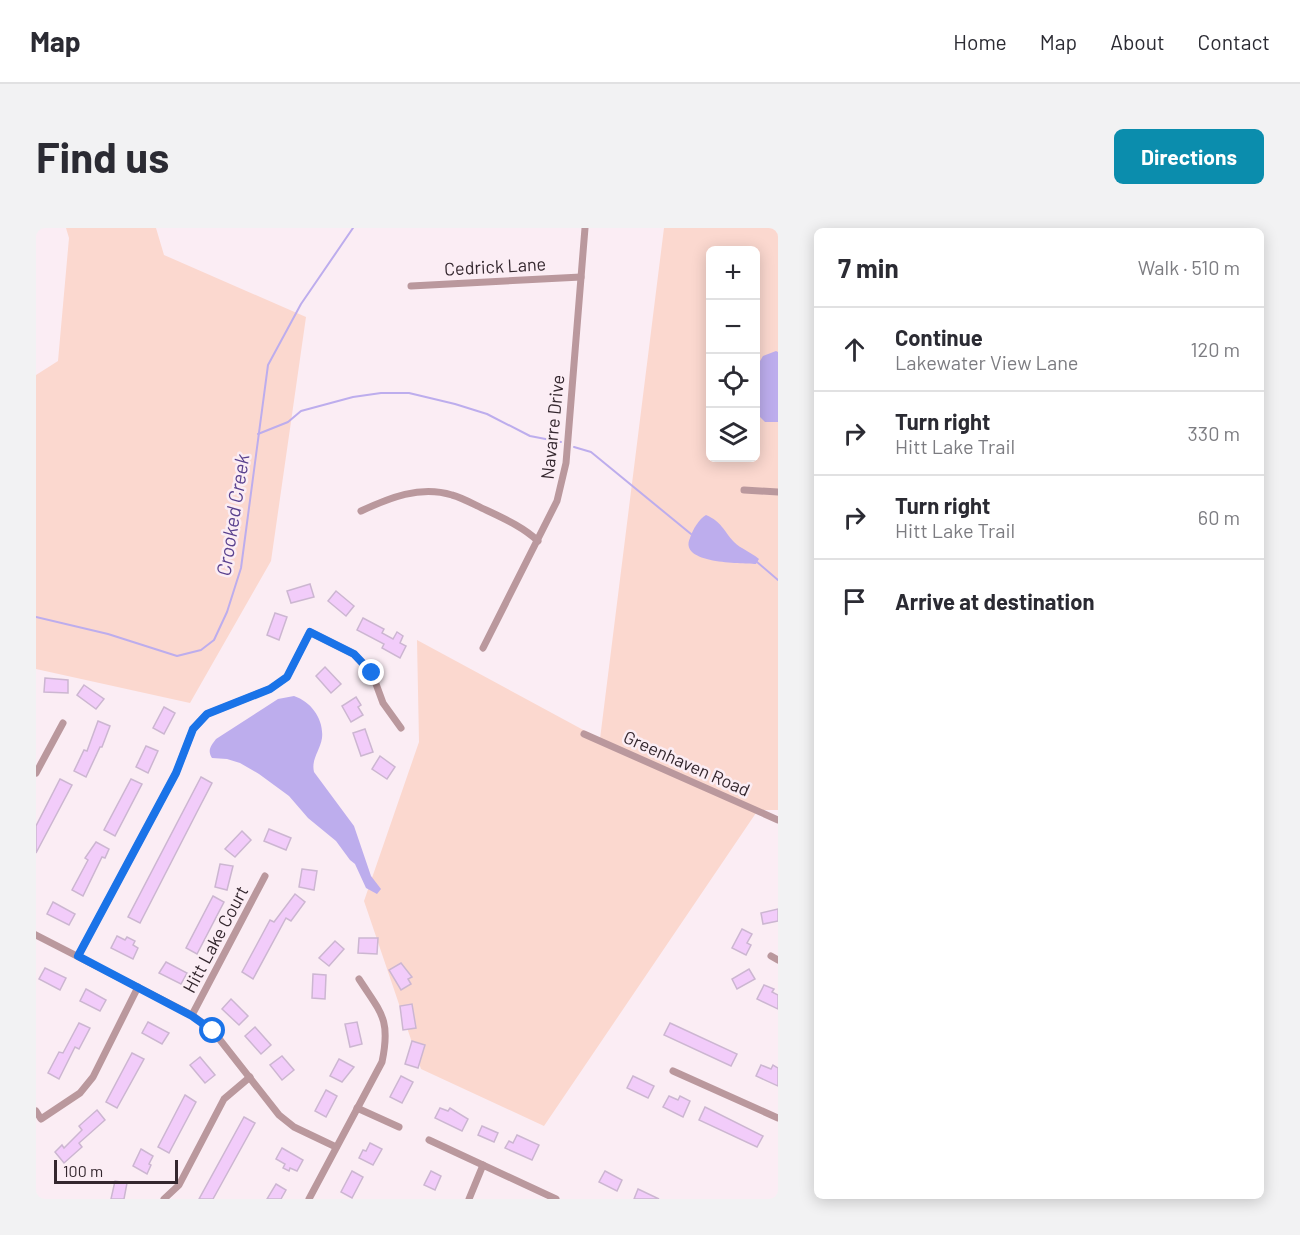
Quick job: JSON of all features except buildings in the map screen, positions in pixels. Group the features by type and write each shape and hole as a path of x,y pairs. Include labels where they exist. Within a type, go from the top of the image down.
{"street":[{"name":"Navarre Drive","path":"483,648 557,501 566,464 585,228"},
{"name":"Cedrick Lane","path":"411,286 581,277"},
{"path":"744,490 778,492"},
{"path":"361,511 392,497 434,491 451,494 512,522 538,541"},
{"path":"78,956 176,773 193,729 207,714 270,689 287,677 310,632 354,654 360,660 372,673 383,703 402,728"},
{"path":"36,773 63,723"},
{"name":"Greenhaven Road","path":"584,734 778,820"},
{"name":"Hitt Lake Court","path":"192,1016 265,876"},
{"path":"36,935 192,1016 213,1031 279,1115 294,1127 336,1148"},
{"path":"309,1199 382,1062 387,1040 384,1018 359,979"},
{"path":"36,1112 41,1119 80,1093 93,1077 138,987"},
{"path":"673,1071 778,1118"},
{"path":"164,1199 179,1185 224,1099 250,1077"},
{"path":"357,1108 399,1127"},
{"path":"429,1140 556,1199"},
{"path":"469,1199 483,1166"}],"shaded area":[{"path":"66,228 156,228 164,255 306,317 271,561 190,703 36,669 36,375 58,361 69,238"},
{"path":"664,228 778,228 778,810 758,810 544,1126 421,1069 364,901 419,742 417,640 600,739"},
{"path":"778,352 778,422 765,422 760,417 760,361 763,356"},
{"path":"706,515 719,523 737,544 759,559 756,564 713,560 693,553 689,547 690,538 696,525"},
{"path":"294,696 311,707 319,718 322,738 314,763 314,772 354,826 371,876 381,889 377,894 366,888 355,864 336,841 308,818 289,796 240,763 212,758 210,748 216,739 278,699"}],"waterway":[{"name":"Crooked Creek","path":"36,617 108,634 177,656 201,650 214,640 227,612 241,568 268,365 301,304 353,228"},
{"path":"258,434 288,422 301,411 353,397 381,393 409,393 487,414 530,436 561,442"},
{"path":"574,447 591,452 691,534"},
{"path":"757,562 778,580"}],"route":[{"path":"213,1031 192,1016 78,956 176,773 193,729 207,714 270,689 287,677 310,632 354,654 372,673"}]}
